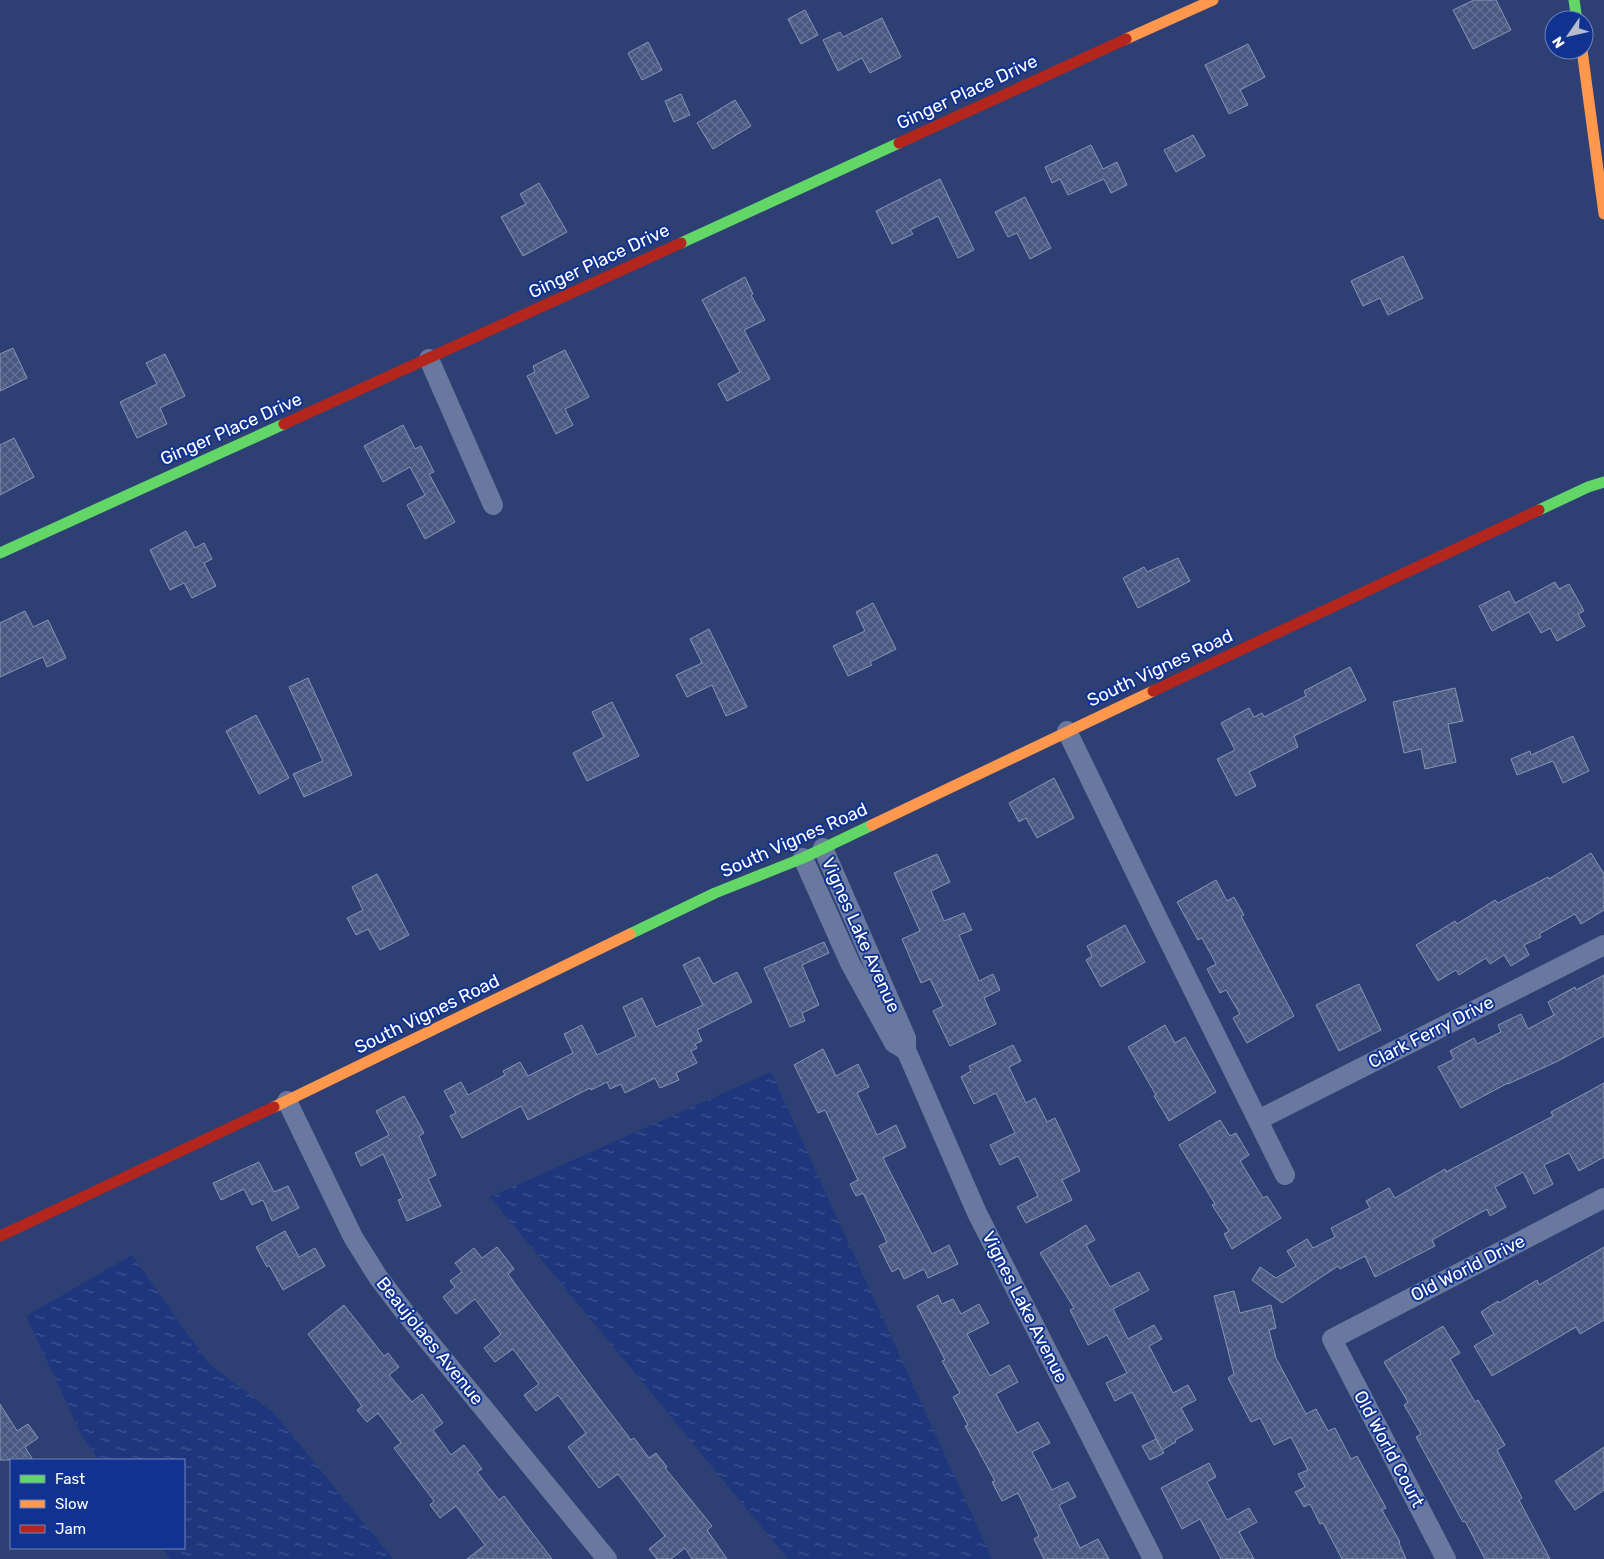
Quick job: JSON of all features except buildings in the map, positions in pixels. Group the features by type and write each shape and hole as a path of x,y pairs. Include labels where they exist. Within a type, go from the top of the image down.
{"street":[{"name":"Ginger Place Drive","path":"0,553 1213,0"},
{"path":"1583,60 1604,214"},
{"path":"429,358 493,505"},
{"name":"South Vignes Road","path":"0,1236 288,1101 715,893 803,858 1066,731 1588,487 1604,482"},
{"path":"1066,731 1285,1175"},
{"name":"Vignes Lake Avenue","path":"823,848 906,1038 906,1050 977,1213 1153,1559"},
{"name":"Vignes Lake Avenue","path":"803,858 850,963 894,1043 906,1050"},
{"name":"Clark Ferry Drive","path":"1258,1120 1604,945"},
{"name":"Beaujolaes Avenue","path":"288,1101 353,1237 378,1276 403,1310 607,1559"},
{"name":"Old World Drive","path":"1332,1339 1604,1198"},
{"name":"Old World Court","path":"1332,1339 1446,1559"}],"water":[{"path":"771,1072 992,1559 788,1559 490,1197"},
{"path":"132,1255 209,1364 274,1413 393,1559 170,1559 163,1549 185,1549 185,1459 98,1459 82,1436 26,1316"}],"traffic: fast":[{"path":"1574,0 1576,10"},
{"path":"681,243 899,143"},
{"path":"0,553 284,424"},
{"path":"1539,510 1588,487 1604,482"},
{"path":"630,934 715,893 803,858 872,825"}],"traffic: slow":[{"path":"1126,39 1213,0"},
{"path":"1583,60 1604,214"},
{"path":"872,825 1153,691"},
{"path":"274,1107 630,934"}],"traffic: jam":[{"path":"899,143 1126,39"},
{"path":"284,424 681,243"},
{"path":"1153,691 1539,510"},
{"path":"0,1236 274,1107"}]}
